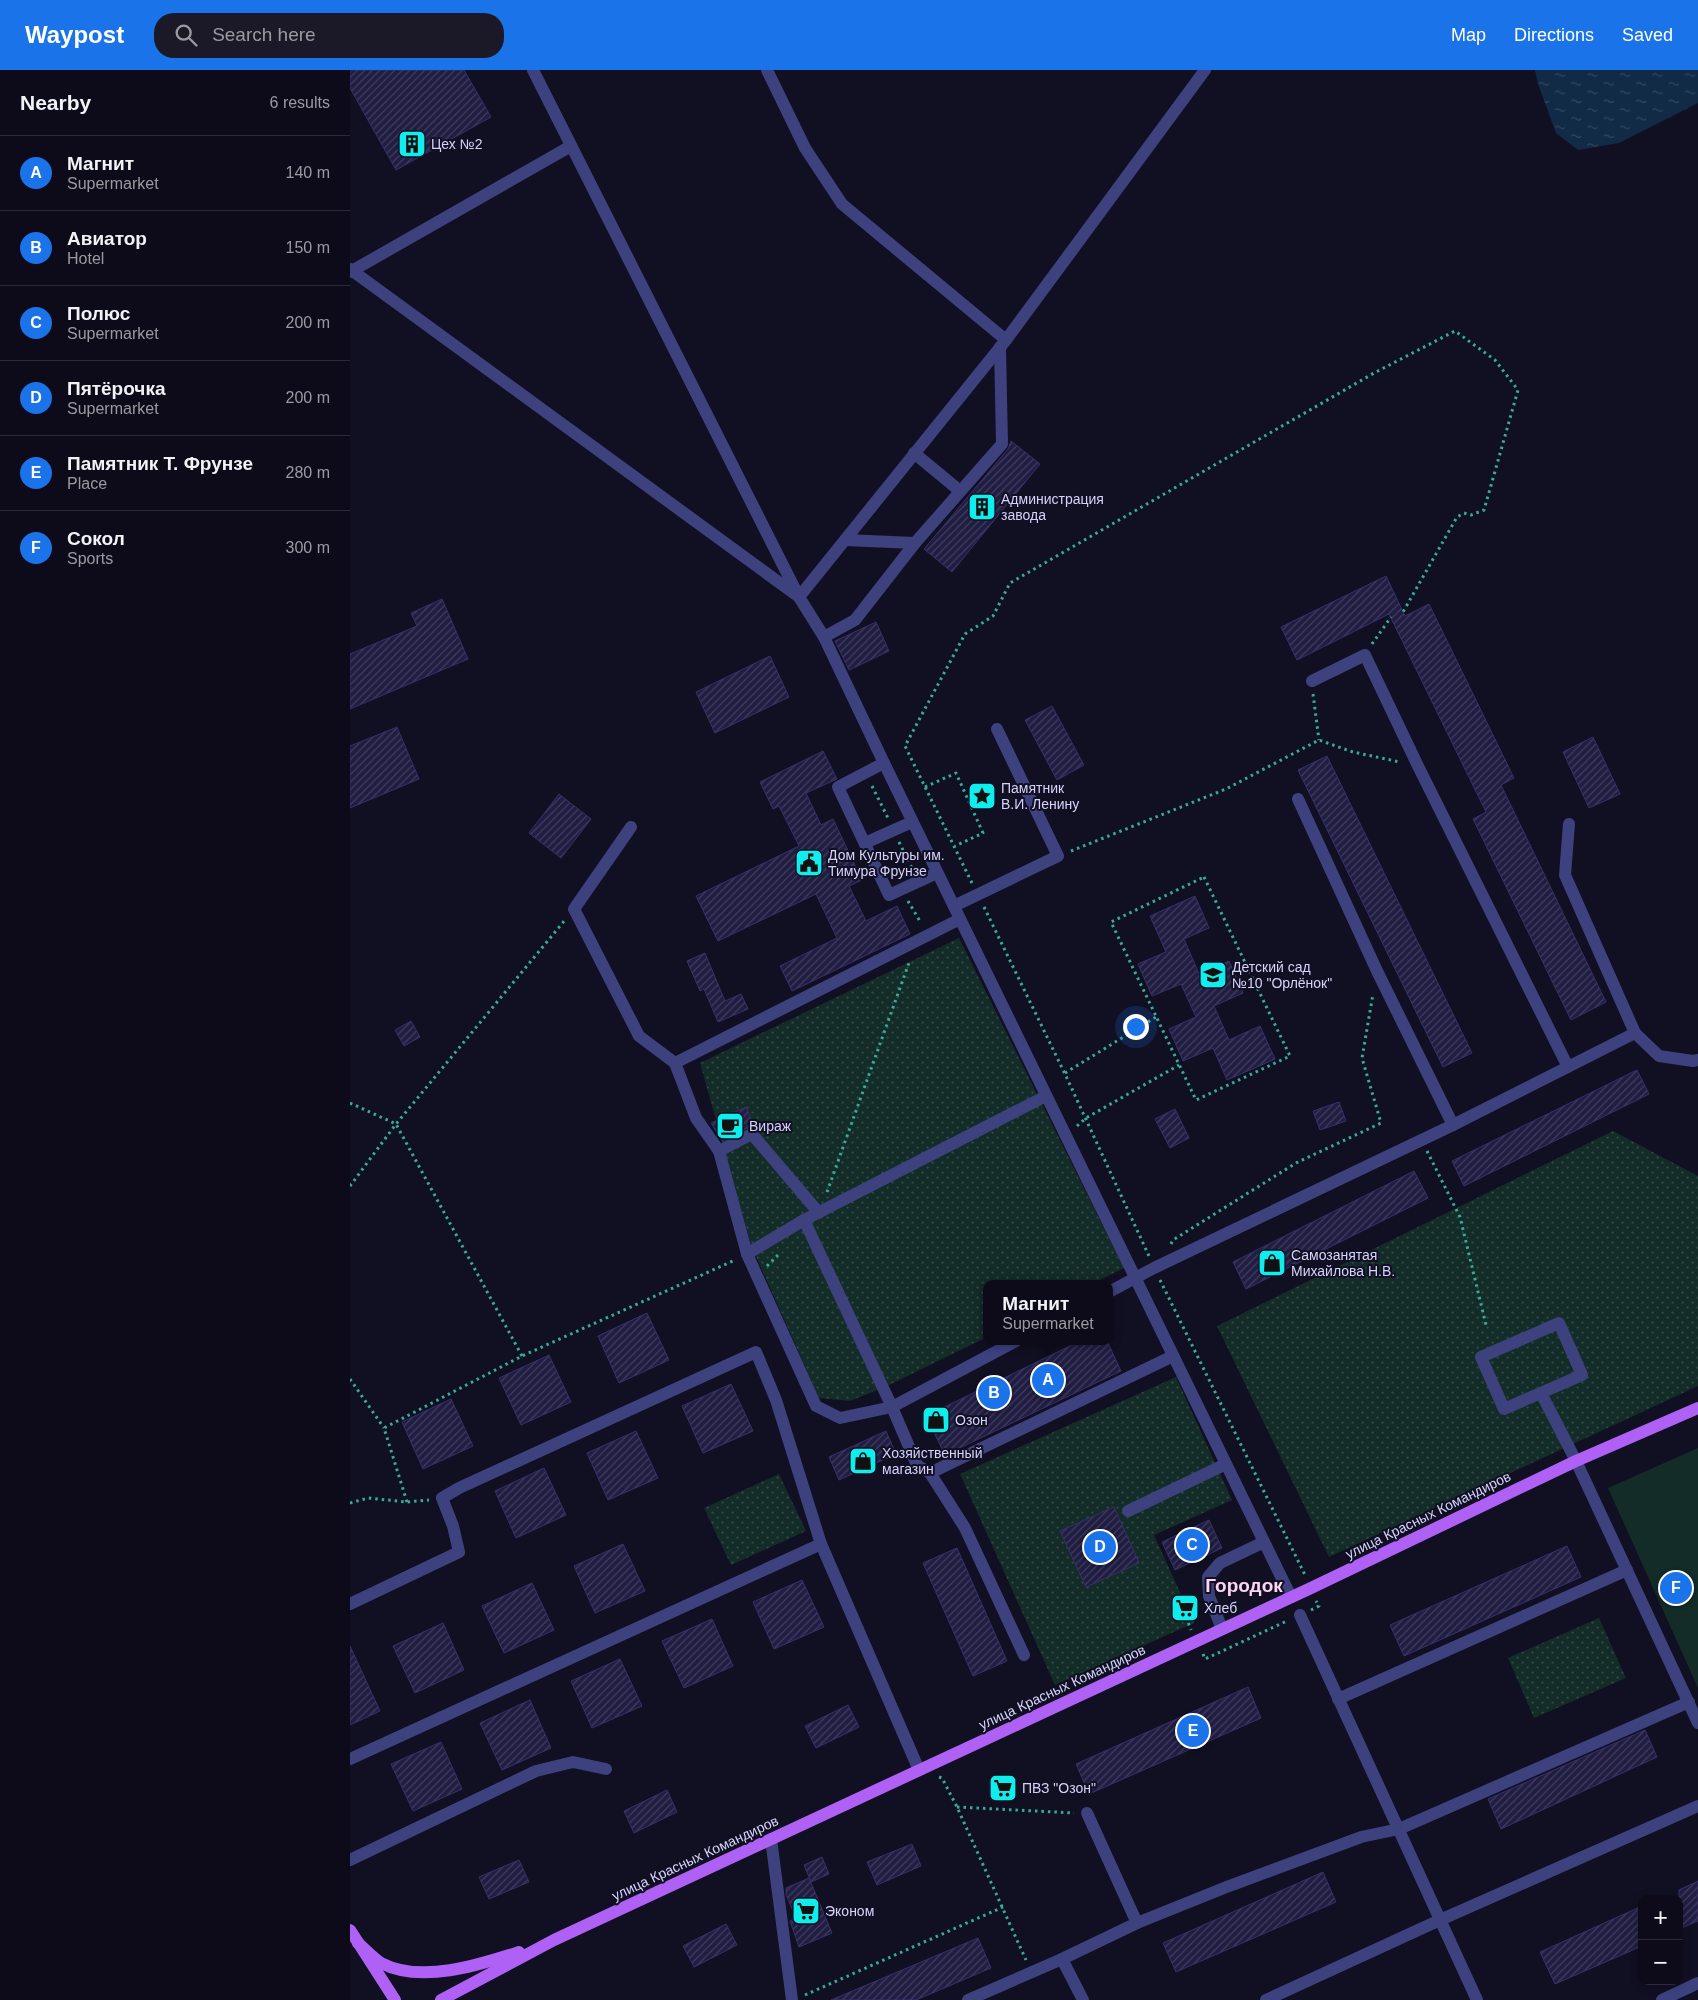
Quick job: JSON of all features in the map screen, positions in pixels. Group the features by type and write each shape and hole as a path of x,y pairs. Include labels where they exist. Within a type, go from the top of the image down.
{"main road":[{"name":"улица Красных Командиров","path":"441,2000 554,1940 1291,1597 1576,1461 1698,1408"},
{"path":"350,1930 395,2000"},
{"path":"358,1943 380,1962 402,1971 436,1972 480,1965 554,1940"}],"street":[{"path":"534,70 570,146 799,597 824,637 912,822 1291,1597"},
{"path":"767,70 805,148 842,204 1003,344 1002,444 916,543 855,620 824,637"},
{"path":"799,597 1003,344 1205,70"},
{"path":"570,146 351,270 799,597"},
{"path":"914,454 960,491"},
{"path":"845,540 916,543"},
{"path":"1312,681 1365,655 1418,766 1568,1067"},
{"path":"954,906 1058,856 997,729"},
{"path":"884,764 838,787 889,895 937,873"},
{"path":"1298,799 1377,972 1453,1125"},
{"path":"865,843 912,822"},
{"path":"1569,824 1565,875 1635,1033 1658,1056 1698,1060"},
{"path":"631,827 574,909 639,1036 675,1063 696,1118 719,1151 747,1254 816,1406 840,1418 892,1407 1008,1345"},
{"path":"675,1063 960,919"},
{"path":"1113,1290 1154,1268 1422,1141 1635,1033"},
{"path":"747,1254 804,1220 1046,1096"},
{"path":"719,1151 752,1134 819,1213"},
{"path":"804,1220 892,1407 917,1465 930,1473 965,1528 1024,1655"},
{"path":"1559,1323 1582,1375 1541,1393 1504,1409 1481,1357 1559,1323"},
{"path":"350,1604 459,1552 442,1498 459,1488 756,1352 776,1400 820,1544 919,1770"},
{"path":"930,1473 1174,1356"},
{"path":"1541,1393 1576,1461 1698,1723"},
{"path":"1128,1511 1226,1464"},
{"path":"1222,1629 1209,1596 1208,1577 1220,1563 1264,1542"},
{"path":"350,1759 820,1544"},
{"path":"1338,1699 1627,1570"},
{"path":"1300,1615 1478,2000"},
{"path":"968,2000 1062,1959 1137,1923 1229,1886 1361,1837 1399,1828 1689,1702"},
{"path":"350,1860 536,1771 573,1762 606,1769"},
{"path":"1266,2000 1440,1920 1698,1806"},
{"path":"1087,1813 1137,1923"},
{"path":"771,1839 798,1998"},
{"path":"1062,1959 1083,2000"},
{"path":"1662,2000 1698,1983"}],"path":[{"path":"1301,1568 1154,1268 1086,1118 905,746 965,634 993,616 1010,583 1374,373 1454,331 1495,360 1518,390 1484,510 1471,515 1464,513 1457,517 1403,612"},
{"path":"1365,655 1391,618"},
{"path":"1312,681 1319,740"},
{"path":"1058,856 1226,789 1319,740 1353,752 1418,766"},
{"path":"926,787 956,773 983,833 954,846"},
{"path":"1204,877 1290,1056 1196,1100 1179,1065 1111,922 1204,877"},
{"path":"819,1213 922,925 901,890"},
{"path":"350,1186 396,1124 574,909"},
{"path":"1168,1247 1173,1240 1296,1162 1381,1123 1362,1058 1377,972"},
{"path":"1065,1074 1156,1017"},
{"path":"1066,1136 1086,1118 1179,1065"},
{"path":"350,1103 396,1124 522,1356"},
{"path":"1422,1141 1460,1217 1486,1325"},
{"path":"384,1428 522,1356 747,1254"},
{"path":"350,1379 384,1428 407,1502"},
{"path":"350,1503 368,1498 407,1502 442,1498"},
{"path":"1205,1659 1319,1606"},
{"path":"919,1770 942,1778 1003,1907 1031,1972"},
{"path":"957,1807 1087,1813"},
{"path":"798,1998 1003,1907"}],"green space":[{"path":"959,938 1124,1268 1100,1280 983,1280 983,1339 887,1386 850,1401 819,1398 751,1245 700,1063"},
{"path":"1613,1131 1698,1176 1698,1386 1329,1557 1217,1326"},
{"path":"1176,1377 1232,1500 1154,1535 1194,1623 1055,1685 960,1474"},
{"path":"1698,1448 1698,1688 1608,1488"},
{"path":"779,1474 806,1531 731,1565 704,1508"},
{"path":"1599,1618 1626,1678 1534,1718 1508,1658"}],"water":[{"path":"1535,70 1698,70 1698,103 1619,143 1578,150 1556,133 1538,84"}],"building":[{"name":"Цех №2","path":"350,70 464,70 491,117 396,170 350,88"},
{"name":"Администрация завода","path":"1011,441 1040,464 952,572 924,549 1008,449"},
{"path":"1386,576 1405,616 1429,604 1514,778 1501,785 1606,1002 1571,1020 1473,819 1486,812 1389,614 1297,660 1281,627"},
{"path":"442,599 468,659 350,709 350,654 417,626 411,613"},
{"path":"876,622 889,651 849,670 835,641"},
{"path":"770,656 789,697 715,733 696,692"},
{"path":"1052,706 1084,765 1057,780 1025,720"},
{"path":"397,727 419,779 350,808 350,746"},
{"path":"1593,737 1620,794 1589,808 1563,752"},
{"name":"Дом Культуры им. Тимура Фрунзе","path":"823,751 837,779 806,793 821,825 833,819 862,880 849,886 866,921 897,906 910,934 792,991 780,966 837,938 816,894 718,941 696,896 799,846 779,806 773,809 760,782"},
{"path":"1327,756 1472,1053 1443,1067 1298,770"},
{"path":"559,794 591,819 561,858 529,833"},
{"path":"1195,896 1209,928 1184,939 1199,974 1229,961 1243,993 1214,1006 1229,1040 1260,1026 1275,1059 1227,1080 1213,1048 1183,1061 1169,1029 1196,1017 1181,984 1152,996 1138,964 1166,952 1150,916"},
{"path":"705,953 725,1001 741,994 748,1009 718,1022 704,989 700,991 687,961"},
{"path":"411,1021 420,1037 404,1046 395,1030"},
{"path":"1637,1070 1649,1094 1464,1186 1452,1161"},
{"path":"1339,1102 1346,1121 1320,1130 1313,1111"},
{"path":"746,1107 754,1126 748,1127 722,1141 711,1123"},
{"path":"1175,1109 1189,1138 1170,1148 1155,1119"},
{"path":"1414,1171 1428,1198 1246,1289 1233,1262"},
{"path":"647,1313 669,1360 619,1383 598,1336"},
{"path":"1072,1345 1109,1345 1121,1371 945,1455 926,1416"},
{"path":"549,1355 571,1402 521,1425 499,1378"},
{"path":"731,1384 753,1431 703,1453 682,1406"},
{"path":"451,1399 473,1446 423,1469 402,1422"},
{"path":"636,1431 658,1478 608,1500 587,1453"},
{"path":"886,1431 896,1454 839,1480 829,1457"},
{"path":"544,1468 566,1515 516,1538 495,1491"},
{"path":"1114,1507 1139,1563 1086,1587 1060,1531"},
{"path":"1209,1520 1222,1548 1175,1570 1162,1542"},
{"path":"623,1544 645,1591 595,1613 574,1566"},
{"path":"1567,1546 1581,1577 1404,1656 1390,1625"},
{"path":"957,1548 1007,1661 973,1676 923,1563"},
{"path":"802,1580 824,1627 774,1649 753,1602"},
{"path":"532,1583 554,1630 504,1653 482,1606"},
{"path":"712,1619 733,1666 684,1688 662,1641"},
{"path":"443,1623 464,1670 415,1693 393,1646"},
{"path":"350,1646 380,1711 350,1725"},
{"path":"620,1659 642,1706 592,1728 571,1681"},
{"path":"1248,1687 1261,1718 1089,1794 1076,1764"},
{"path":"530,1700 551,1748 502,1770 480,1723"},
{"path":"848,1705 859,1727 816,1748 805,1726"},
{"path":"1645,1730 1657,1757 1501,1829 1488,1799"},
{"path":"441,1742 462,1789 413,1811 391,1764"},
{"path":"1008,1780 1014,1793 1001,1800 994,1786"},
{"path":"667,1790 677,1812 634,1833 624,1811"},
{"path":"912,1844 921,1866 877,1885 867,1862"},
{"path":"822,1857 829,1874 811,1882 804,1865"},
{"path":"519,1860 529,1882 489,1899 479,1877"},
{"path":"1323,1872 1336,1902 1176,1972 1163,1943"},
{"path":"809,1878 832,1933 799,1947 790,1921 796,1918 786,1895 786,1888"},
{"path":"1698,1881 1698,1921 1683,1927 1683,1895 1679,1895 1679,1890"},
{"path":"1638,1908 1638,1948 1555,1984 1540,1952"},
{"path":"726,1924 737,1945 694,1967 683,1946"},
{"path":"978,1938 991,1968 916,2000 831,2000"}],"place":[{"name":"Цех №2","path":"412,144"},
{"name":"Администрация завода","path":"982,507"},
{"name":"Памятник В.И. Ленину","path":"982,796"},
{"name":"Дом Культуры им. Тимура Фрунзе","path":"809,863"},
{"name":"Детский сад №10 \"Орлёнок\"","path":"1213,975"},
{"name":"Вираж","path":"730,1126"},
{"name":"Самозанятая Михайлова Н.В.","path":"1272,1263"},
{"name":"Магнит","path":"1048,1380"},
{"name":"Авиатор","path":"994,1393"},
{"name":"Озон","path":"936,1420"},
{"name":"Хозяйственный магазин","path":"863,1461"},
{"name":"Полюс","path":"1192,1545"},
{"name":"Пятёрочка","path":"1100,1547"},
{"name":"Сокол","path":"1676,1588"},
{"name":"Хлеб","path":"1185,1608"},
{"name":"Памятник Т. Фрунзе","path":"1193,1731"},
{"name":"ПВЗ \"Озон\"","path":"1003,1788"},
{"name":"Эконом","path":"806,1911"}],"district":[{"name":"Городок","path":"1244,1585"}]}
